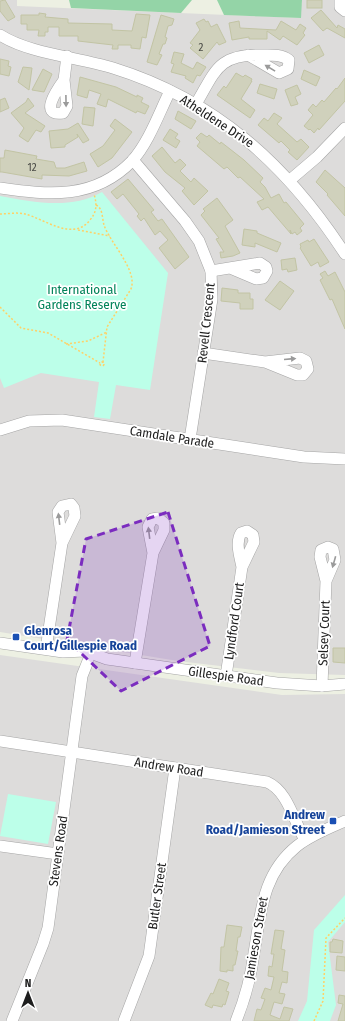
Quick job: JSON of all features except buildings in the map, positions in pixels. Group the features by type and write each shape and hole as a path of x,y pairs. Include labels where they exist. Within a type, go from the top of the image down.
{"street":[{"path":"340,0 340,7 345,11"},
{"name":"Atheldene Drive","path":"0,35 21,46 68,56 124,72 170,90 196,104 259,149 290,180 308,201 345,254"},
{"path":"196,104 220,65 232,57 248,55"},
{"path":"64,80 68,56"},
{"path":"0,188 49,194 83,190 104,182 132,160 146,139 170,90"},
{"path":"290,180 317,157 345,128"},
{"name":"Revell Crescent","path":"132,160 138,164 199,241 211,271 212,299 190,439"},
{"path":"211,271 230,268"},
{"path":"204,353 265,362"},
{"name":"Camdale Parade","path":"0,430 29,421 62,420 304,457 345,459"},
{"path":"46,649 62,543"},
{"path":"135,663 153,553"},
{"name":"Lyndford Court","path":"226,676 242,567"},
{"name":"Selsey Court","path":"322,686 326,581"},
{"name":"Gillespie Road","path":"0,643 46,649 85,658 107,659 277,684 322,686 345,684"},
{"name":"Stevens Road","path":"12,1021 46,936 85,658"},
{"name":"Andrew Road","path":"0,741 258,780 271,784 282,794 305,840"},
{"name":"Butler Street","path":"124,1021 148,956 175,768"},
{"name":"Jamieson Street","path":"236,1021 251,970 264,892 272,876 283,860 305,840 345,821"},
{"path":"0,846 58,854"}],"path":[{"path":"76,230 89,222 94,214 96,205 94,194"},
{"path":"0,307 21,328 44,331 100,363 102,366 107,332 113,317 131,290 132,283 130,272 104,225 100,209 96,205"},
{"path":"0,214 25,214 68,230 110,236"},
{"path":"66,344 88,341 107,332"},
{"path":"314,1021 323,1001 326,938 345,918"}],"highlighted area":[{"path":"168,512 210,646 121,691 67,640 86,539"}],"shaded area":[{"path":"0,0 17,0 17,6 300,18 302,0 345,0 345,675 279,673 178,661 0,632"},
{"path":"0,655 282,695 345,694 345,1021 0,1021"}],"green space":[{"path":"69,0 192,0 181,13 71,8"},
{"path":"217,0 302,0 301,18 224,15"},
{"name":"International Gardens Reserve","path":"102,192 168,273 150,390 116,385 110,419 94,417 99,382 41,373 4,388 0,378 0,196 39,202 65,203 90,198"},
{"path":"8,794 56,802 48,844 0,836"},
{"path":"345,895 345,922 328,942 336,1005 330,1021 298,1021 307,1001 314,930"}],"place":[{"name":"Glenrosa Court/Gillespie Road","path":"16,637"},
{"name":"Andrew Road/Jamieson Street","path":"333,821"}]}
